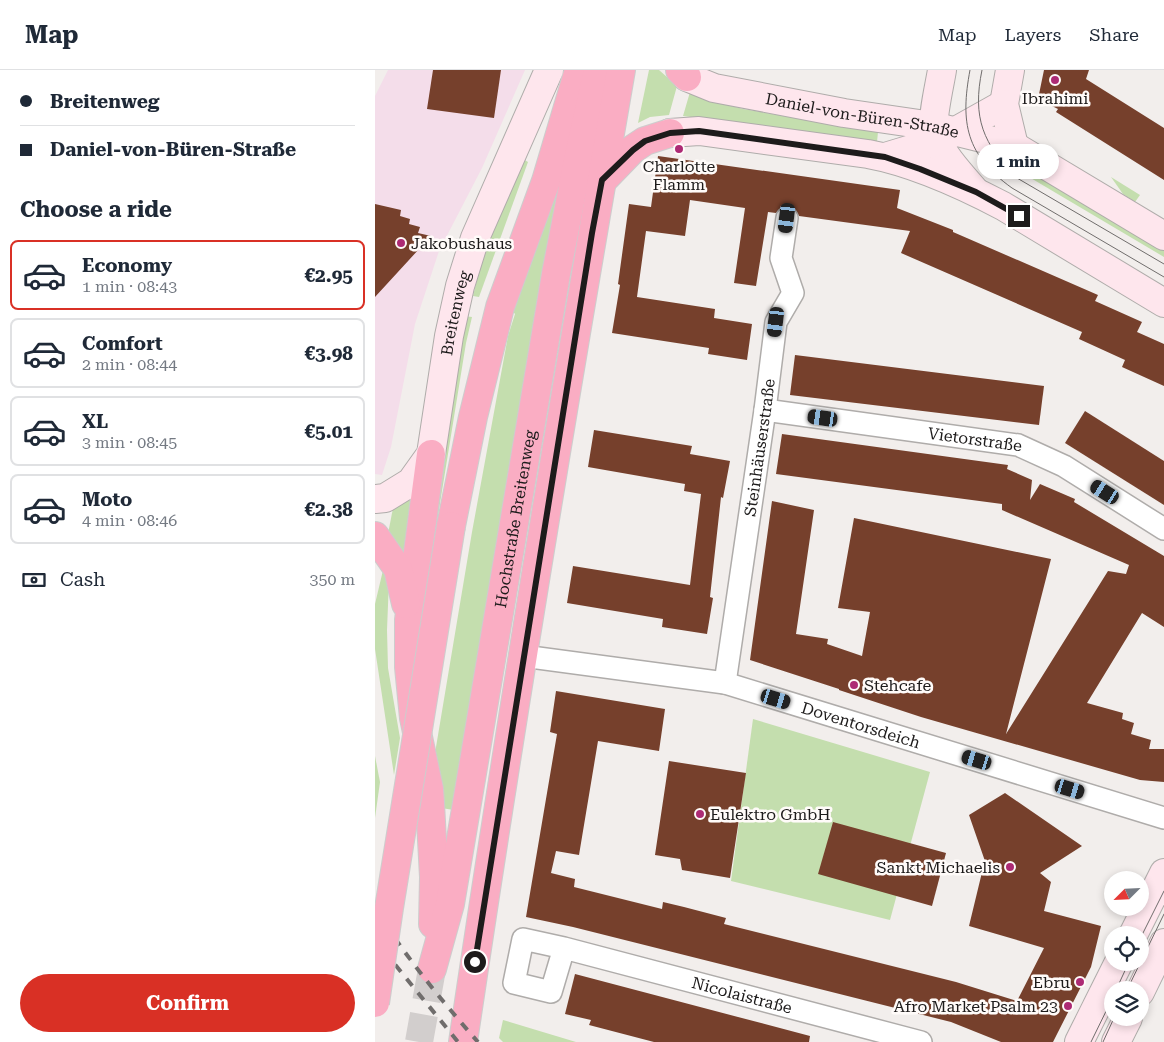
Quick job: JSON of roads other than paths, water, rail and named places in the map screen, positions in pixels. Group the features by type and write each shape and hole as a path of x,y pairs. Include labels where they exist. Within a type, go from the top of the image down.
{"highway":[{"path":"463,1042 590,243 621,70"},
{"path":"375,1003 451,526 473,417 500,307 546,181 583,71"},
{"name":"Hochstraße Breitenweg","path":"409,620 409,667 414,718 429,789 433,834 432,968 450,904 555,284 580,151 583,71"},
{"path":"602,180 645,141 670,133"},
{"path":"409,620 431,454"},
{"path":"375,536 398,569 409,620"}],"main road":[{"name":"Breitenweg","path":"431,454 449,336 460,286 472,248 549,70"},
{"path":"943,70 942,133 952,165 976,192"},
{"path":"1010,70 1003,104 1014,146"},
{"name":"Daniel-von-Büren-Straße","path":"683,74 713,88 1014,146 1164,236"},
{"path":"885,157 1003,104"},
{"path":"670,133 699,131 885,157 920,169 976,192 1003,206 1164,303"},
{"path":"375,499 385,498 411,482 431,454"},
{"path":"1138,926 1164,873"},
{"path":"1145,981 1164,943"},
{"path":"1079,1042 1114,971"},
{"path":"1116,1042 1124,1026"}],"street":[{"name":"Steinhäuserstraße","path":"725,683 776,322 793,293 781,258 787,218"},
{"name":"Vietorstraße","path":"765,410 1018,445 1064,466 1164,529"},
{"name":"Doventorsdeich","path":"523,656 725,683 1164,818"},
{"name":"Nicolaistraße","path":"564,948 921,1042"}],"tunnel":[{"path":"419,1042 432,969"}],"tram line":[{"path":"970,70 966,106 970,136 976,150 997,176 1012,188 1164,277"},
{"path":"982,70 978,102 983,129 988,142 1005,166 1017,178 1164,264"},
{"path":"1146,926 1164,891"},
{"path":"1131,981 1164,914"},
{"path":"1120,981 1125,971"},
{"path":"1091,1042 1104,1015"},
{"path":"1103,1042 1110,1026"}],"railway":[{"path":"375,908 424,977 478,1042"},
{"path":"375,935 389,957 458,1042"}],"place":[{"name":"Ibrahimi","path":"1055,80"},
{"name":"Charlotte Flamm","path":"679,149"},
{"name":"Jakobushaus","path":"401,243"},
{"name":"Stehcafe","path":"854,685"},
{"name":"Eulektro GmbH","path":"700,814"},
{"name":"Sankt Michaelis","path":"1010,867"},
{"name":"Ebru","path":"1080,982"},
{"name":"Afro Market Psalm 23","path":"1068,1006"}]}
